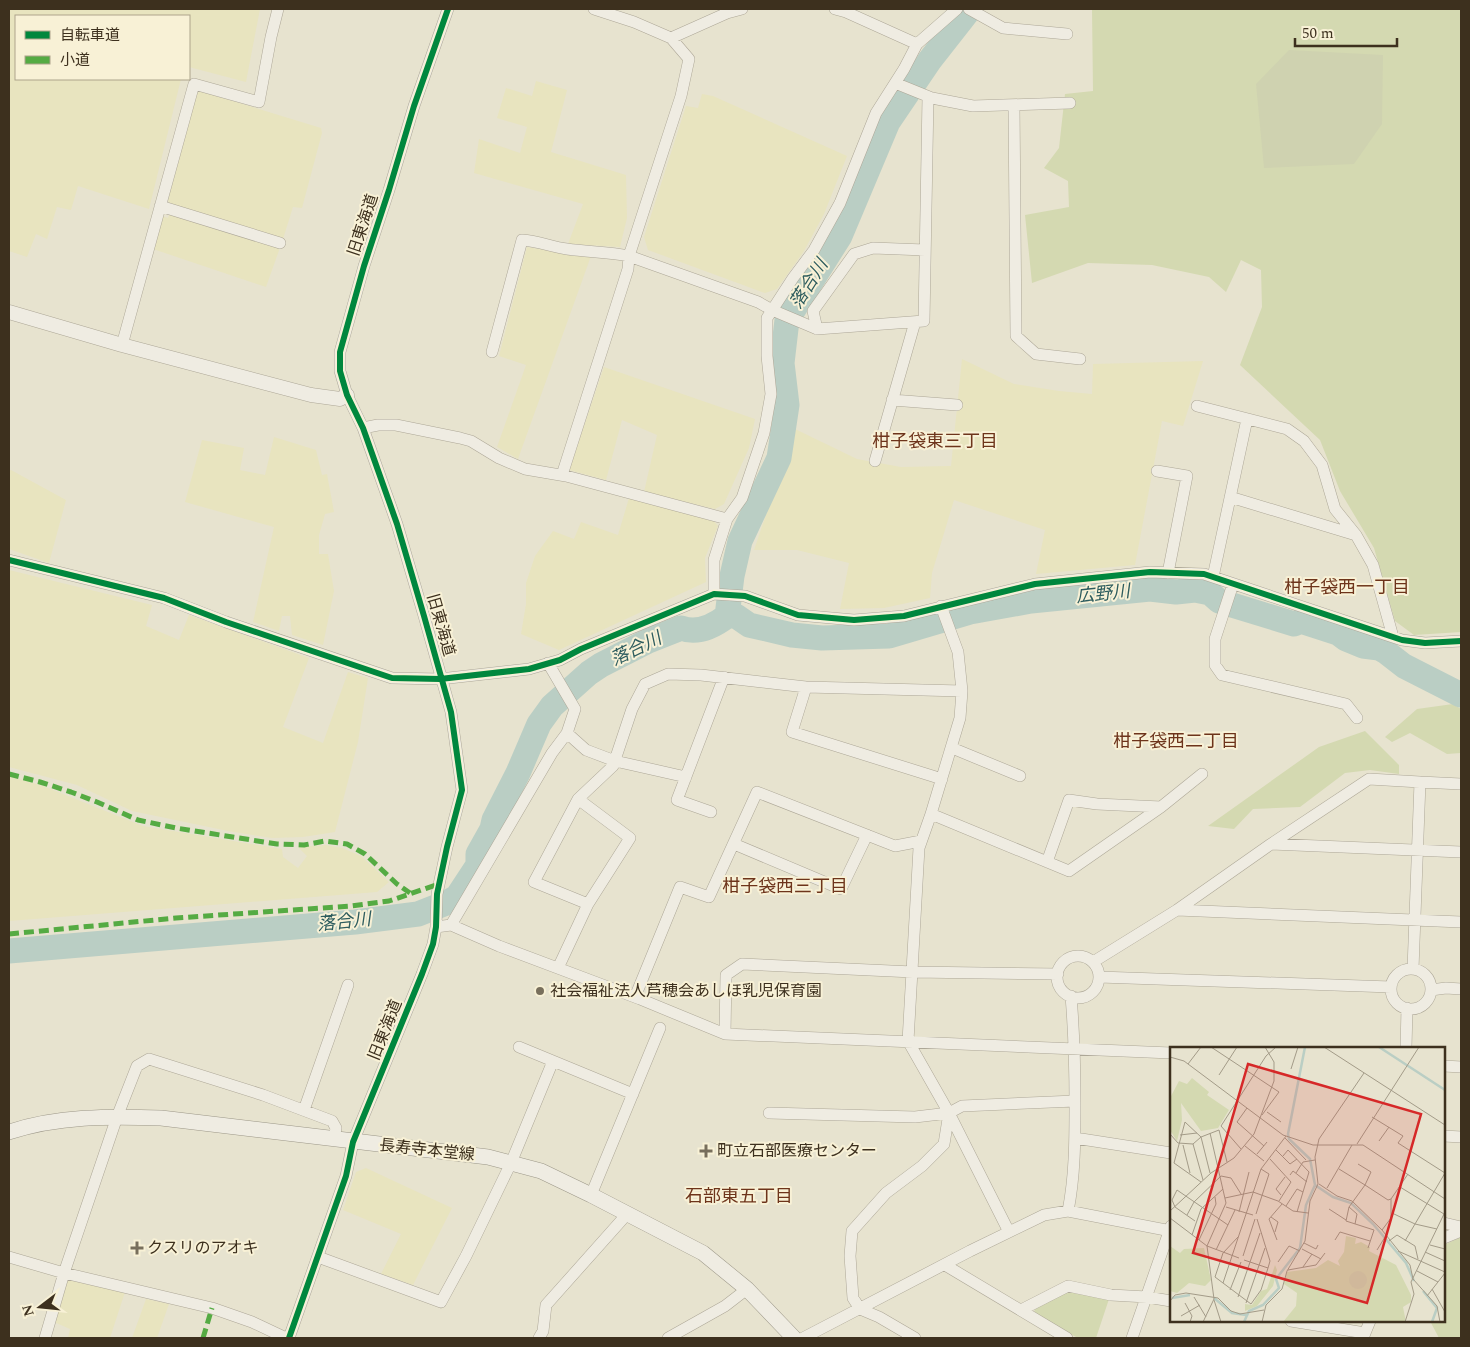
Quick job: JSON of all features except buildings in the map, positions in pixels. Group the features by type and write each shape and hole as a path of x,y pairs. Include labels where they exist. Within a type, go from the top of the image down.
{"main road":[{"name":"長寿寺本堂線","path":"9,1132 24,1127 65,1120 117,1116 161,1118 488,1157 511,1163 541,1172 592,1195 703,1253 747,1290 794,1338"}],"street":[{"path":"122,345 194,84 260,102 271,37 278,9"},
{"name":"旧東海道","path":"288,1338 346,1176 353,1142 433,944 437,894 462,790 450,712 440,679 442,676 397,524 363,428 347,396 340,371 340,352 364,266 414,106 448,9"},
{"path":"562,475 628,269 629,256 681,96 689,59 671,38 634,22 594,9"},
{"path":"671,38 726,13 742,9"},
{"path":"835,9 846,12 917,44"},
{"path":"714,594 714,560 727,519 742,498 764,433 771,394 767,356 767,318 814,250 840,203 876,113 917,44 957,9"},
{"path":"972,11 1003,28 1067,34"},
{"path":"895,83 928,97 973,106 1070,103"},
{"path":"492,352 522,240 536,240 565,249 629,256 758,302 817,329 924,321 928,97"},
{"path":"1014,105 1016,336 1036,354 1080,359"},
{"path":"160,206 280,243"},
{"path":"817,329 813,311 854,254 873,248 925,250"},
{"path":"9,312 122,345 310,395 340,399 347,396"},
{"path":"875,461 915,322"},
{"path":"892,400 957,405"},
{"path":"1196,406 1287,429 1304,441 1322,465 1335,509 1356,535 1373,565 1393,637"},
{"path":"1213,577 1248,418"},
{"path":"363,428 396,424 460,438 471,441 499,458 526,469 562,475 727,519"},
{"path":"1157,471 1187,476 1168,572"},
{"path":"1230,497 1356,535"},
{"path":"9,560 164,598 226,622 392,678 440,679 529,669 560,660 580,649 714,594 745,596 798,615 854,620 904,616 1034,584 1150,572 1204,574 1402,640 1424,643 1461,640"},
{"path":"1233,584 1216,639 1215,665 1222,675 1346,704 1358,718"},
{"path":"941,606 958,652 962,691 960,718 932,814 919,848 908,1041 949,1114 1009,1232"},
{"path":"451,925 552,753 567,733 575,709 548,663"},
{"path":"588,904 534,882 578,800 613,766 632,709 645,684 668,674 724,677 806,687 962,691"},
{"path":"711,812 677,800 724,677"},
{"path":"806,687 792,732 942,779"},
{"path":"567,733 586,750 615,761 686,777"},
{"path":"952,748 1020,776"},
{"path":"932,814 1069,871 1161,806 1202,774"},
{"path":"1093,962 1177,910 1271,844 1369,780 1461,784"},
{"path":"1413,969 1420,782"},
{"path":"635,997 680,887 709,897 758,792 895,846 921,841"},
{"path":"558,968 588,904 630,838 578,800"},
{"path":"1047,862 1069,800 1097,804 1161,806"},
{"path":"734,844 841,889 866,835"},
{"path":"1271,844 1461,852"},
{"path":"1177,910 1461,922"},
{"path":"436,923 451,925 499,946 635,997 725,1034 1170,1054"},
{"path":"1081,956 1093,962 1099,977 1095,989 1084,997 1071,996 1065,993 1060,988 1058,974 1068,958 1081,956"},
{"path":"725,1034 726,975 742,964 913,972 1058,974"},
{"path":"1407,969 1413,969 1419,970 1428,978 1429,997 1420,1006 1407,1008 1397,1003 1393,998 1390,987 1396,975 1407,969"},
{"path":"1099,977 1390,987"},
{"path":"304,1110 348,985"},
{"path":"1430,990 1461,989"},
{"path":"1068,1210 1072,1192 1075,1138 1075,1049 1071,996"},
{"path":"1406,1047 1407,1008"},
{"path":"592,1195 660,1028"},
{"path":"519,1046 633,1094"},
{"path":"45,1338 64,1273 117,1116 137,1066 149,1059 304,1110 332,1121 336,1128 334,1139"},
{"path":"318,1256 441,1302 466,1256 511,1163 554,1061"},
{"path":"1445,1066 1461,1067"},
{"path":"769,1113 915,1117 949,1114 962,1106 1075,1101"},
{"path":"915,1338 879,1317 860,1309 853,1298 850,1256 852,1231 886,1193 922,1166 944,1144 949,1114"},
{"path":"1445,1136 1461,1137"},
{"path":"1075,1138 1170,1153"},
{"path":"803,1338 1044,1215 1068,1210 1170,1229"},
{"path":"539,1338 543,1331 546,1304 628,1213"},
{"path":"1445,1223 1461,1229"},
{"path":"1445,1237 1461,1229"},
{"path":"1132,1338 1170,1232"},
{"path":"9,1257 64,1273 212,1308 252,1322 288,1338"},
{"path":"945,1265 1067,1338"},
{"path":"1021,1310 1068,1286 1111,1294 1170,1301"},
{"path":"668,1338 725,1306 747,1290"},
{"path":"1296,1322 1364,1336 1370,1322"}],"shaded area":[{"path":"9,9 260,9 246,82 190,67 190,15 15,15 15,80 181,80 149,209 78,186 71,210 57,207 47,239 36,234 27,257 9,251"},
{"path":"536,81 567,90 551,152 626,175 627,218 620,247 568,244 583,204 474,173 479,139 520,153 527,127 497,118 506,88 532,96"},
{"path":"200,91 321,128 322,133 302,208 293,207 283,239 170,205 167,198 195,95"},
{"path":"702,94 713,96 847,156 824,214 804,251 777,289 765,293 648,250 644,237 686,106 698,108"},
{"path":"170,212 233,235 281,245 266,287 153,249 162,216 168,218"},
{"path":"527,247 591,256 518,459 497,447 526,365 499,356"},
{"path":"962,359 1014,384 1092,394 1093,364 1203,361 1183,426 1162,421 1135,565 1036,574 1045,530 954,500 932,573 930,598 884,608 840,609 849,563 797,550 754,550 795,429 857,459 901,467 951,466"},
{"path":"604,367 755,419 749,448 724,504 715,509 644,492 657,435 622,420 606,480 569,470"},
{"path":"274,437 316,450 322,475 327,474 334,512 325,514 319,535 319,554 328,554 334,591 323,645 292,635 290,616 282,616 279,631 253,622 274,527 185,502 202,440 244,448 240,470 265,475"},
{"path":"11,470 66,500 49,563 9,549 9,471"},
{"path":"629,498 713,520 718,526 705,558 706,582 559,650 521,634 526,604 526,583 535,556 553,531 574,539 581,522 618,535"},
{"path":"9,570 152,605 146,626 179,640 189,615 309,658 283,727 323,743 348,672 368,678 358,742 335,832 303,837 272,838 228,831 132,811 77,785 9,767"},
{"path":"9,776 43,786 143,826 282,849 283,857 298,868 307,856 298,847 326,845 342,848 361,856 389,882 377,892 9,921"},
{"path":"366,1168 452,1208 413,1285 381,1274 401,1234 343,1210 356,1172"},
{"path":"67,1280 125,1292 110,1338 68,1338 70,1329 54,1322"},
{"path":"146,1299 169,1304 157,1338 132,1338"}],"green space":[{"path":"1092,9 1461,9 1461,632 1414,635 1395,621 1374,548 1340,491 1320,440 1240,365 1262,307 1261,270 1241,260 1226,292 1209,277 1152,265 1088,263 1032,283 1025,215 1069,207 1068,181 1044,168 1059,148 1065,94 1093,91"},
{"path":"1289,50 1383,55 1382,124 1354,164 1264,168 1256,84"},
{"path":"1453,704 1461,709 1461,753 1447,754 1410,733 1392,742 1385,737 1417,709"},
{"path":"1365,731 1399,765 1399,774 1370,770 1345,773 1300,807 1253,809 1234,829 1208,826 1319,747"},
{"path":"1461,1237 1461,1338 1439,1338 1431,1322 1445,1322 1445,1245"},
{"path":"1068,1292 1109,1299 1096,1338 1078,1338 1034,1315 1035,1308"}],"waterway":[{"name":"落合川","path":"9,951 355,922 418,914 457,897 478,865 478,854 492,829 494,820 518,773 539,724 552,706 589,673 601,665 648,641 681,628 687,630 705,628 727,616 732,576 740,541 779,458 787,405 782,363 787,320 840,236 888,122 930,60 970,9"},
{"name":"広野川","path":"727,616 736,616 749,625 792,635 822,638 889,636 970,612 1031,601 1150,589 1176,592 1195,590 1210,593 1219,601 1294,624 1301,621 1338,633 1346,639 1363,646 1379,648 1404,666 1461,695"}],"marked path":[{"path":"9,774 71,792 138,820 176,828 277,844 304,845 325,841 347,844 365,854 397,884 410,893"},
{"path":"9,934 176,918 351,906 389,901 439,884"},
{"path":"203,1338 212,1308"}],"cycle path":[{"path":"289,1338 346,1176 353,1142 433,944 436,927 437,894 462,790 451,712 424,616 397,524 363,428 347,395 340,371 340,352 364,266 414,106 448,9"},
{"path":"9,560 164,598 226,622 392,678 440,679 529,669 560,660 581,649 714,594 745,596 798,615 854,620 904,616 1035,584 1150,572 1204,574 1402,640 1425,643 1461,641"}],"place":[{"name":"社会福祉法人芦穂会あしほ乳児保育園","path":"540,991"},
{"name":"町立石部医療センター","path":"706,1151"},
{"name":"クスリのアオキ","path":"137,1248"}],"district":[{"name":"柑子袋東三丁目","path":"935,441"},
{"name":"柑子袋西一丁目","path":"1347,587"},
{"name":"柑子袋西二丁目","path":"1176,741"},
{"name":"柑子袋西三丁目","path":"785,886"},
{"name":"石部東五丁目","path":"739,1196"}]}
